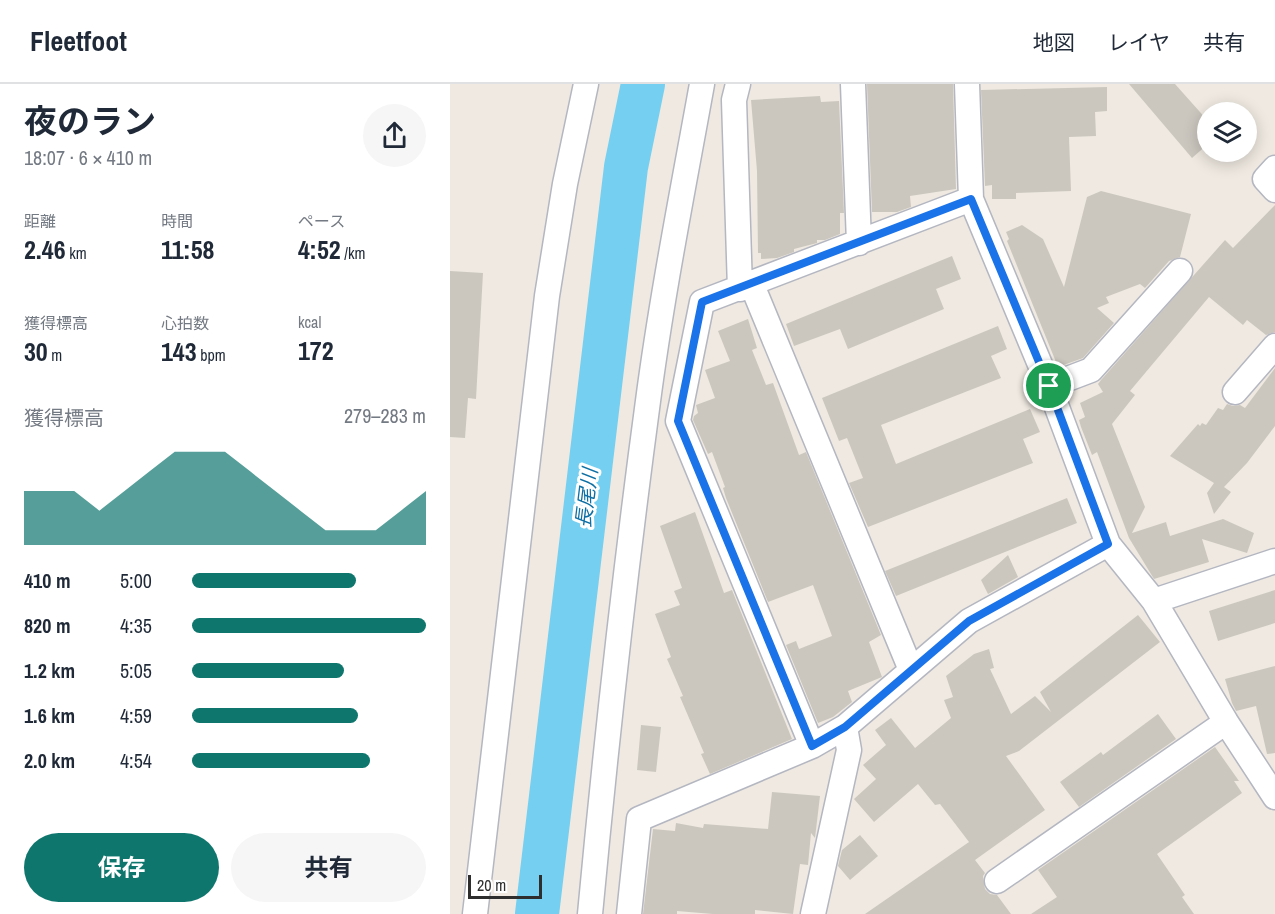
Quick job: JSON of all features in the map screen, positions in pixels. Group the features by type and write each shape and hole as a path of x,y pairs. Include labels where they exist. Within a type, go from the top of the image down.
{"street":[{"path":"475,914 547,296 565,184 586,84"},
{"path":"590,914 607,734 648,399 702,84"},
{"path":"738,84 734,100 746,287 911,670"},
{"path":"853,84 859,243"},
{"path":"967,84 971,199 1049,386 1108,544 1154,601 1226,722 1275,797"},
{"path":"1275,168 1264,179 1275,190"},
{"path":"812,746 678,421 702,302 971,199"},
{"path":"1049,386 1090,370 1180,271"},
{"path":"1235,392 1275,346"},
{"path":"629,914 639,819 812,746 845,727 969,621 1108,544"},
{"path":"1154,601 1275,561"},
{"path":"997,881 1226,722"},
{"path":"813,914 849,750 845,727"}],"building":[{"path":"867,84 953,84 956,189 910,196 911,207 897,212 872,212"},
{"path":"1129,84 1175,84 1197,109 1197,154 1192,158"},
{"path":"1107,87 1107,111 1095,112 1096,136 1069,137 1071,191 1016,193 1016,199 992,199 992,185 985,186 981,90"},
{"path":"820,96 821,102 839,101 844,213 840,213 840,234 825,240 817,240 817,243 794,249 794,252 777,258 761,259 761,253 758,253 757,171 751,100"},
{"path":"1101,191 1191,214 1180,257 1169,261 1145,288 1140,284 1106,297 1109,303 1097,308 1114,323 1083,358 1058,367 1007,241 1009,239 1006,232 1022,225 1043,239 1064,287 1087,197"},
{"path":"1275,205 1275,332 1266,335 1247,320 1243,325 1209,297 1130,391 1135,395 1112,424 1145,507 1132,533 1166,522 1170,536 1223,519 1254,533 1247,553 1202,539 1209,562 1154,579 1129,538 1097,452 1092,455 1079,420 1085,417 1080,403 1103,392 1098,384 1101,380 1225,240 1233,248"},
{"path":"952,256 961,279 936,289 944,309 848,349 840,329 794,346 786,324"},
{"path":"450,271 483,273 476,399 468,398 465,438 450,437"},
{"path":"748,319 757,348 752,350 766,385 773,383 799,455 806,452 881,635 869,642 882,677 848,691 852,702 833,717 818,723 786,645 796,641 799,649 832,636 813,585 768,602 726,498 723,488 725,487 712,452 708,454 693,420 698,413 696,405 715,398 705,370 730,361 718,331"},
{"path":"998,326 1007,349 991,356 1001,378 881,425 896,464 1030,409 1040,432 1023,439 1033,463 868,527 849,483 863,478 847,438 839,441 822,398"},
{"path":"1275,368 1275,426 1247,463 1224,487 1231,492 1214,514 1207,493 1214,483 1170,456 1198,424 1206,425 1218,408 1223,410 1227,404 1240,405 1245,408"},
{"path":"1067,498 1077,523 896,596 885,571"},
{"path":"695,512 724,593 732,590 792,739 710,774 701,754 704,753 680,697 683,696 667,659 671,657 655,614 680,605 674,591 682,588 660,526"},
{"path":"1008,555 1018,577 988,594 981,580"},
{"path":"1275,590 1275,623 1218,641 1209,611"},
{"path":"1138,615 1160,642 1019,751 1006,756 1045,810 975,860 985,873 983,876 985,889 990,894 997,895 1011,914 865,914 969,842 940,804 935,805 918,784 874,822 854,799 876,779 863,765 886,745 875,730 891,718 915,748 951,718 944,700 953,697 946,676 974,654 989,649 994,668 990,669 1011,714 1035,696 1051,712 1040,692"},
{"path":"1275,666 1275,753 1267,754 1256,706 1236,711 1225,679"},
{"path":"1158,714 1176,739 1079,807 1060,782 1101,752 1103,755"},
{"path":"641,725 661,727 656,772 637,770"},
{"path":"1215,747 1239,781 1234,781 1242,793 1157,854 1185,895 1182,897 1194,914 1031,914 1057,897 1038,870"},
{"path":"772,792 820,796 815,838 811,833 808,865 800,864 793,914 755,910 755,914 677,911 677,914 643,914 653,829 675,831 676,823 703,828 704,824 768,829"},
{"path":"860,835 878,856 850,880 838,866 842,850"}],"waterway":[{"name":"長尾川","path":"537,914 626,167 643,84"}],"route":[{"path":"971,199 1049,386 1108,544 969,621 845,727 812,746 678,421 702,302 752,285 971,199"}]}
